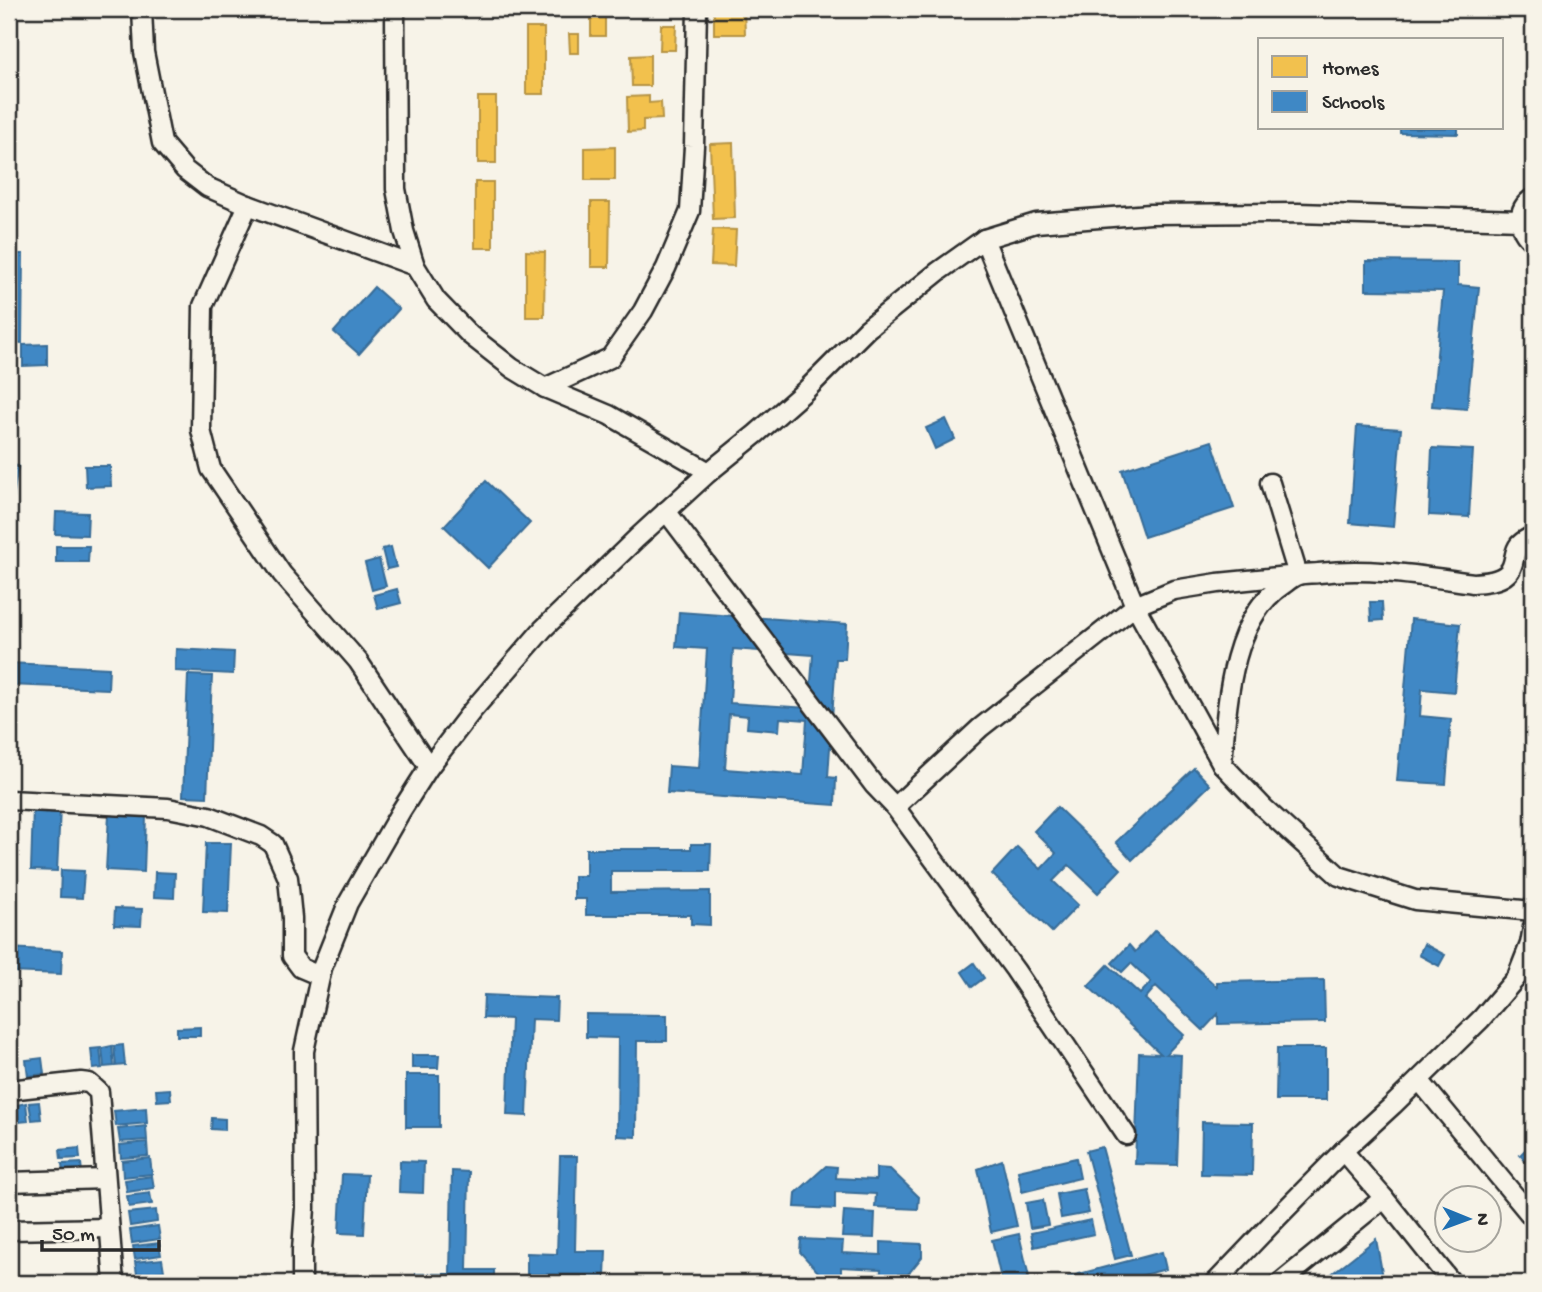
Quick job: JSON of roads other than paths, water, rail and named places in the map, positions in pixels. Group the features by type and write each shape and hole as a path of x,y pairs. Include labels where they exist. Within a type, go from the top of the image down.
{"street":[{"path":"142,9 144,52 162,143 185,170 207,187 248,205 415,266"},
{"path":"395,9 396,189 415,266 436,300 470,335 512,368 545,387 609,415 709,472"},
{"path":"545,387 610,358 643,311 666,268 690,211 696,9"},
{"path":"1533,198 1522,210 1520,219 1521,229 1533,242"},
{"path":"248,205 203,306 201,430 211,469 282,574 358,661 429,767"},
{"path":"302,1283 305,1208 304,1051 321,968 348,904 401,811 429,767 472,711 543,629 709,472 806,391 867,329 984,239 1036,223 1150,214 1298,213 1520,219"},
{"path":"984,239 1135,606 1222,764 1264,808 1339,876 1415,900 1533,911"},
{"path":"1270,483 1298,575"},
{"path":"666,511 874,785 895,807 1015,970 1126,1135"},
{"path":"895,807 980,729 1135,606 1174,590 1339,571 1381,571 1473,583 1485,582 1509,572 1521,542 1533,536"},
{"path":"1222,764 1227,700 1241,644 1256,613 1268,598 1298,575"},
{"path":"9,800 167,808 209,816 261,836 273,844 288,878 292,956 301,968 320,976"},
{"path":"1215,1283 1343,1151 1481,1018 1517,977 1530,944 1533,927"},
{"path":"1419,1080 1533,1218"},
{"path":"9,1090 81,1082 89,1083 99,1092 114,1283"},
{"path":"1343,1151 1452,1283"},
{"path":"9,1182 105,1179"},
{"path":"1280,1283 1384,1198"},
{"path":"9,1230 109,1228"}]}
